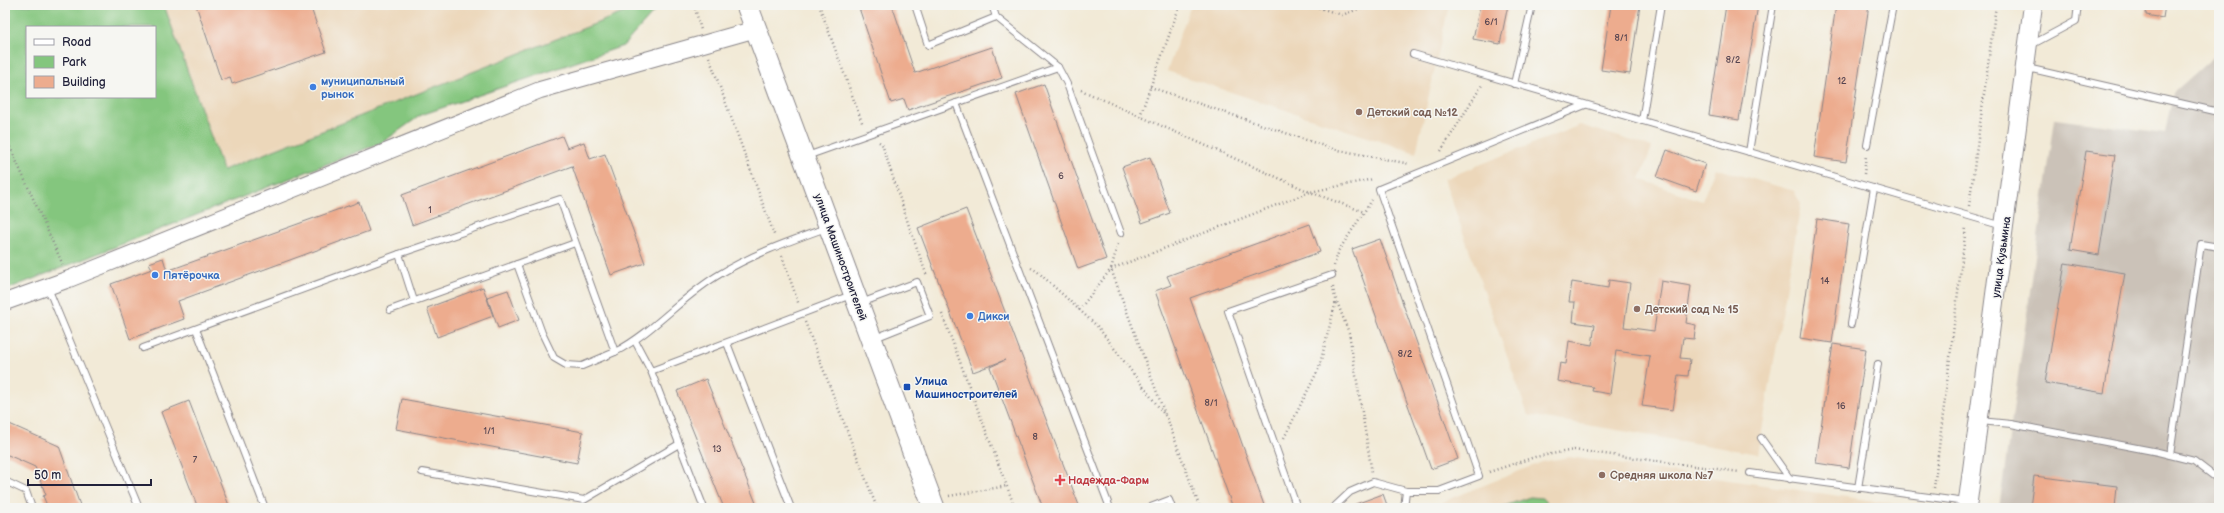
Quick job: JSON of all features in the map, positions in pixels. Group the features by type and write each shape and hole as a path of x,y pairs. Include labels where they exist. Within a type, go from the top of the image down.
{"main road":[{"name":"улица Машиностроителей","path":"748,5 933,504"},
{"name":"улица Кузьмина","path":"1967,505 2033,5"}],"street":[{"path":"5,302 68,279 540,90 756,29"}],"lane":[{"path":"915,5 928,45 996,16"},
{"path":"992,5 996,16 1058,66 1067,84 1121,234"},
{"path":"1514,84 1532,5"},
{"path":"1642,121 1661,5"},
{"path":"1750,152 1774,5"},
{"path":"1867,145 1893,5"},
{"path":"2028,47 2076,21 2078,5"},
{"path":"1413,54 2005,226"},
{"path":"804,157 1058,66"},
{"path":"2025,68 2219,112"},
{"path":"956,103 1110,508"},
{"path":"1334,508 1350,492 1374,482 1406,491 1439,491 1479,476 1379,189 1585,105"},
{"path":"1851,324 1874,188"},
{"path":"143,348 399,254 560,199 615,352"},
{"path":"517,264 544,338 554,358 566,365 582,366 615,352 635,341 682,301 720,274 778,245 830,227"},
{"path":"390,310 575,243"},
{"path":"2170,455 2201,244 2219,247"},
{"path":"399,254 414,301"},
{"path":"1297,508 1228,310 1332,275"},
{"path":"650,371 726,343 856,299 917,282 930,316 871,340"},
{"path":"47,286 139,508"},
{"path":"196,329 265,508"},
{"path":"635,341 650,371 704,508"},
{"path":"726,343 791,508"},
{"path":"1858,488 1878,364"},
{"path":"1978,420 2011,424 2158,452 2194,461 2219,480"},
{"path":"1761,438 1790,479"},
{"path":"422,472 584,500 679,444"},
{"path":"1750,473 1933,498 1967,505"},
{"path":"5,481 26,491 32,508"},
{"path":"1404,508 1406,491"},
{"path":"1148,508 1169,500 1172,508"}],"path":[{"path":"819,5 868,134 882,144 910,230 929,281"},
{"path":"1140,116 1180,5"},
{"path":"1311,5 1342,15 1361,8 1362,5"},
{"path":"1933,498 1996,5"},
{"path":"1150,87 1333,149 1430,168 1487,76"},
{"path":"1067,84 1310,192 1364,212"},
{"path":"5,136 68,279"},
{"path":"1862,185 1867,145"},
{"path":"1112,269 1310,192 1378,178"},
{"path":"1374,482 1349,333 1336,301 1332,275 1339,250 1379,189"},
{"path":"1079,310 1112,269 1121,234"},
{"path":"1015,260 1037,271 1098,327 1167,418"},
{"path":"1112,269 1200,508"},
{"path":"1277,452 1319,368 1336,301"},
{"path":"940,310 1015,508"},
{"path":"1479,476 1535,457 1574,450 1750,473"},
{"path":"933,504 1007,486"}],"shaded area":[{"name":"муниципальный рынок","path":"164,5 643,5 222,170"},
{"name":"Детский сад №12","path":"1191,5 1449,5 1416,153 1167,71"},
{"path":"2219,52 2219,508 1999,508 2055,119 2165,133 2173,93"},
{"name":"Детский сад № 15","path":"1580,125 1652,147 1640,179 1702,201 1715,168 1794,191 1801,204 1758,454 1528,415 1444,179"},
{"name":"Средняя школа №7","path":"1569,457 1922,508 1441,508 1440,503 1542,462"}],"green space":[{"path":"5,5 164,5 223,170 643,5 660,5 623,46 421,115 383,142 5,290"},
{"path":"1530,497 1542,498 1551,508 1499,508"}],"building":[{"path":"196,5 310,5 326,52 232,84 230,77 221,80"},
{"path":"858,5 892,5 915,73 992,47 1002,78 908,110 904,99 891,103"},
{"path":"1480,5 1508,5 1500,44 1473,39"},
{"path":"1611,5 1640,5 1630,74 1601,70"},
{"path":"1726,5 1758,5 1739,120 1709,115"},
{"path":"1836,5 1869,5 1846,162 1814,157"},
{"path":"2147,5 2165,5 2163,18 2146,15"},
{"path":"1044,84 1106,259 1078,269 1016,94"},
{"path":"562,136 567,148 584,142 590,159 605,154 645,263 611,275 572,166 412,225 402,195"},
{"path":"1667,150 1705,164 1696,191 1657,177"},
{"path":"2086,151 2115,155 2099,255 2070,250"},
{"path":"1150,157 1170,213 1142,223 1122,167"},
{"path":"359,202 369,231 178,301 184,319 130,339 111,284 152,269 149,263 163,258 167,271"},
{"path":"966,209 1080,508 1043,508 990,367 1005,360 973,372 918,228"},
{"path":"1817,219 1849,224 1832,343 1800,338"},
{"path":"1310,224 1320,252 1190,298 1265,508 1233,508 1155,291 1171,285 1167,276"},
{"path":"1380,239 1458,459 1431,469 1352,249"},
{"path":"2065,263 2125,273 2104,393 2045,383"},
{"path":"1609,280 1630,283 1624,327 1654,331 1661,281 1691,286 1686,323 1696,325 1694,339 1683,338 1680,358 1690,359 1688,376 1678,375 1673,410 1642,406 1650,356 1616,351 1610,394 1592,391 1593,387 1557,381 1560,363 1566,364 1569,341 1592,345 1595,325 1573,322 1575,302 1569,302 1572,282 1608,288"},
{"path":"483,287 493,316 437,337 427,308"},
{"path":"508,290 519,320 498,328 487,297"},
{"path":"1833,344 1866,349 1849,468 1816,463"},
{"path":"706,379 758,508 724,508 677,391"},
{"path":"402,399 583,432 577,463 396,429"},
{"path":"189,401 230,508 198,508 161,412"},
{"path":"5,422 59,446 81,508 48,508 43,496 46,495 35,467 8,455 5,457"},
{"path":"2034,476 2117,486 2115,508 2030,508"},
{"path":"1383,494 1388,508 1354,508 1353,505"}],"place":[{"name":"муниципальный рынок","path":"313,87"},
{"name":"Детский сад №12","path":"1359,112"},
{"name":"Пятёрочка","path":"155,275"},
{"name":"Детский сад № 15","path":"1637,309"},
{"name":"Дикси","path":"970,316"},
{"name":"Улица Машиностроителей","path":"907,387"},
{"name":"Средняя школа №7","path":"1602,475"},
{"name":"Надежда-Фарм","path":"1060,480"}]}
